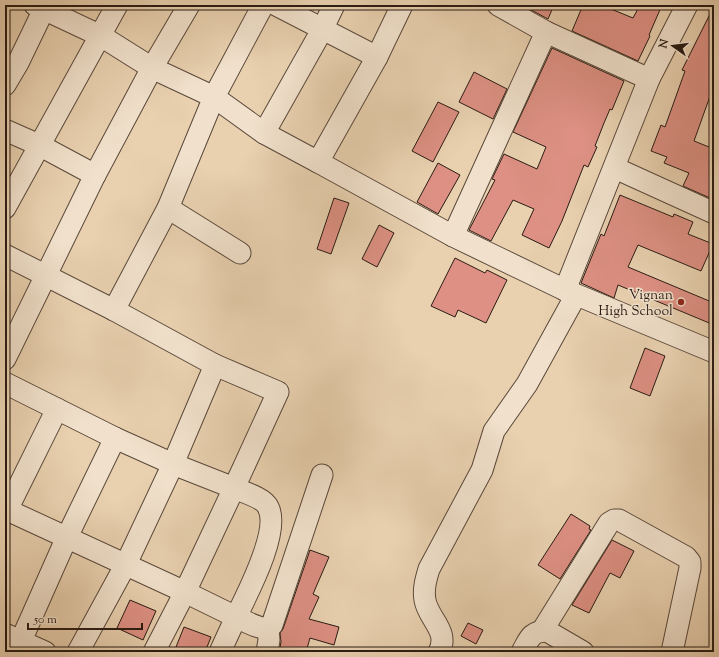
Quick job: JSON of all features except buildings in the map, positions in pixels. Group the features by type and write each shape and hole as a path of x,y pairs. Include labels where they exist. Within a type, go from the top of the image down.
{"street":[{"path":"5,208 117,5"},
{"path":"5,359 95,174 152,68 189,5"},
{"path":"114,310 168,208 214,97 263,5"},
{"path":"276,5 377,57"},
{"path":"264,133 322,30 334,5"},
{"path":"318,162 377,57 402,5"},
{"path":"498,5 546,32 649,79"},
{"path":"439,652 442,634 425,601 425,581 429,569 482,470 494,431 527,384 571,292 615,168 649,79 687,5"},
{"path":"5,85 18,63 42,6 100,36 152,68 214,97 264,133 453,236 571,292 714,352"},
{"path":"453,236 546,32"},
{"path":"5,130 39,145 95,174"},
{"path":"615,168 714,213"},
{"path":"168,208 240,253"},
{"path":"5,256 114,310 215,365 278,392 185,592 154,652"},
{"path":"78,652 126,564 173,464 215,365"},
{"path":"5,383 115,438 262,501 268,507 272,519 269,538 261,564 220,652"},
{"path":"57,409 6,511 126,564 264,629 272,625 322,475"},
{"path":"45,652 14,643 115,438"},
{"path":"542,631 610,523 614,520 619,520 686,557 690,562 672,652"},
{"path":"267,652 269,640 268,628"},
{"path":"522,652 531,635 538,631 547,631 583,652"}],"place":[{"name":"Vignan High School","path":"681,302"}]}
